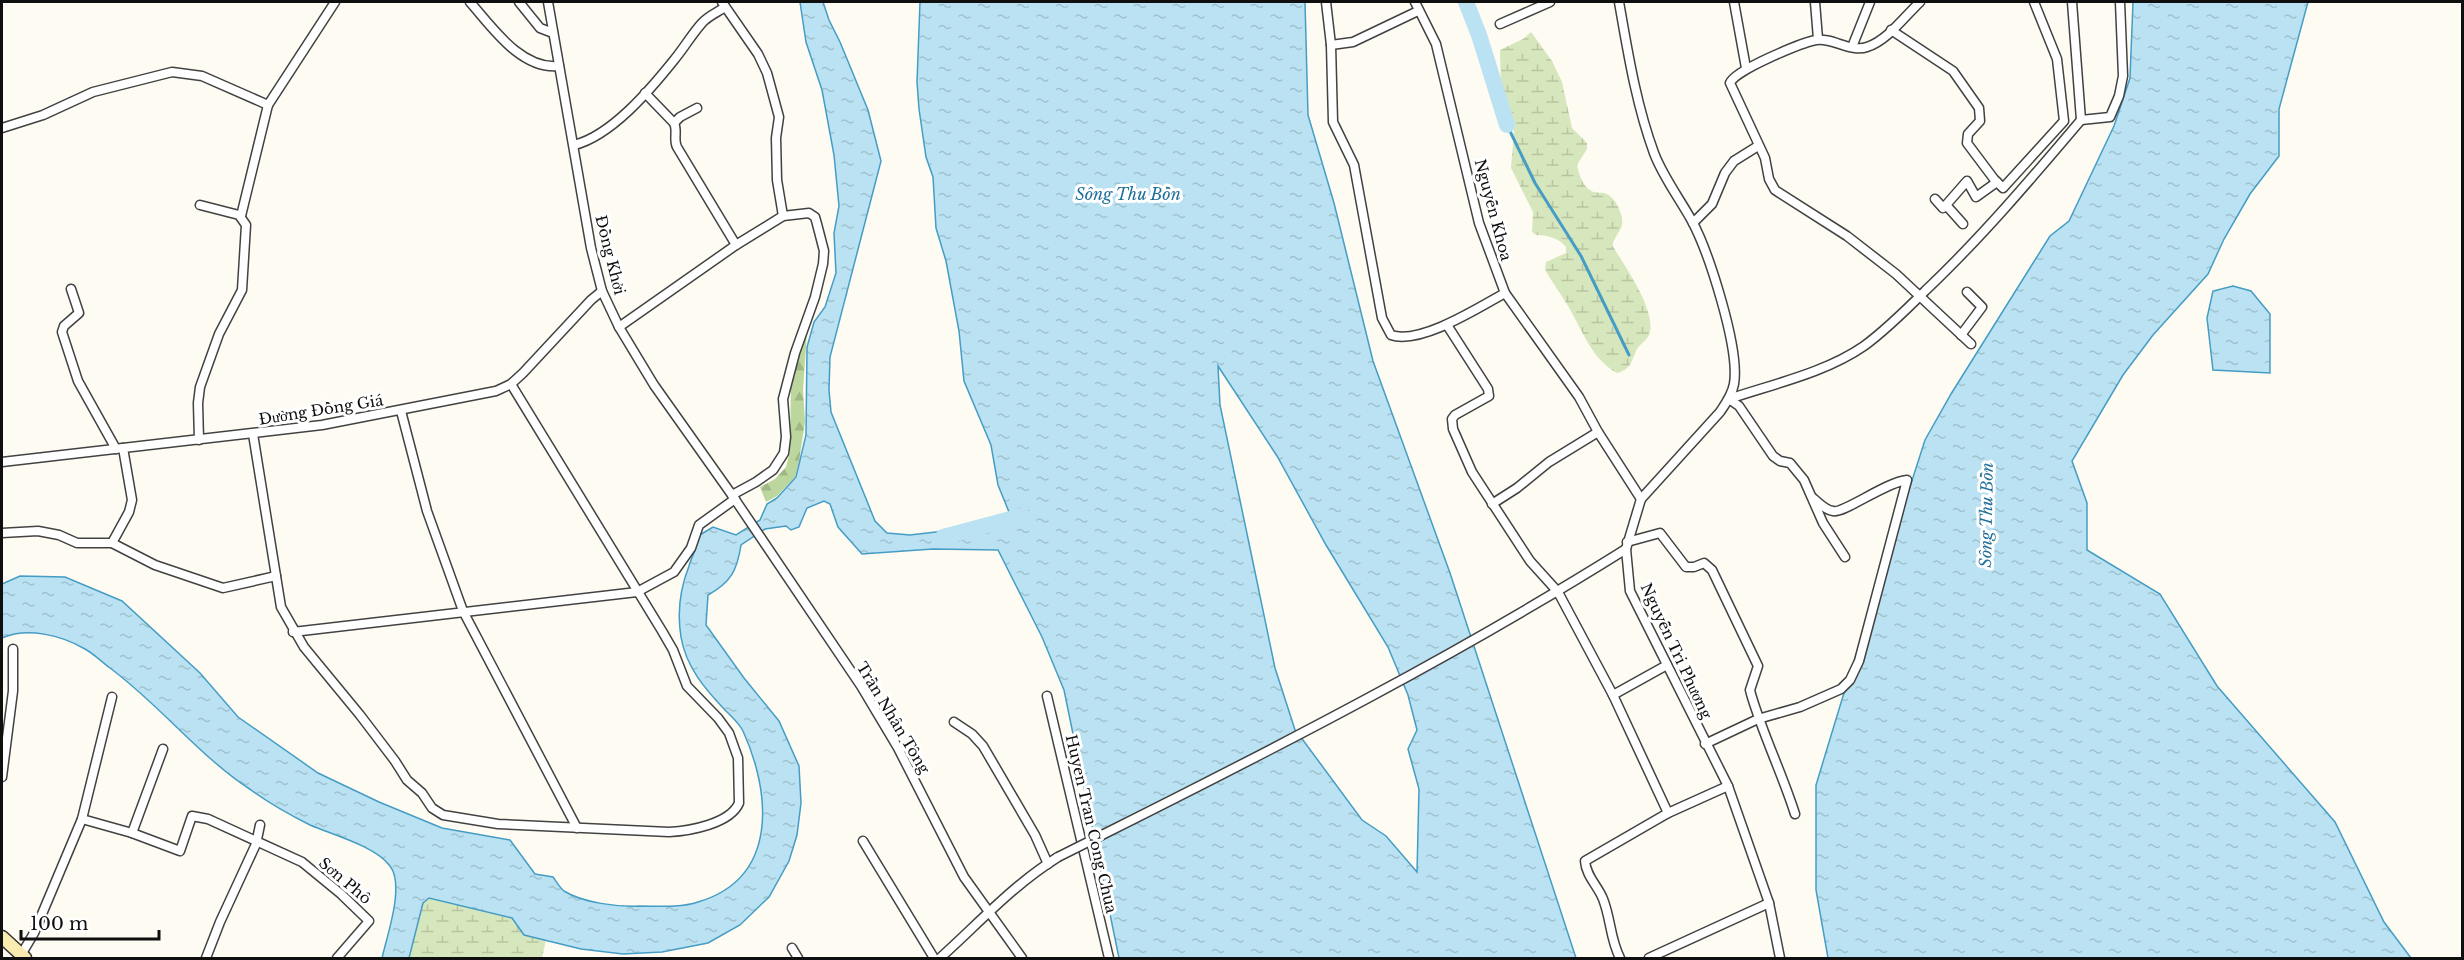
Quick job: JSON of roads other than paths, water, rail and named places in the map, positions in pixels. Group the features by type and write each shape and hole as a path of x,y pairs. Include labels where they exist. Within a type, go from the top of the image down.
{"main road":[{"path":"2,937 23,957"}],"street":[{"path":"199,440 200,387 216,341 242,290 246,225 241,216 268,105 335,2"},
{"path":"470,2 524,57 547,67 559,66"},
{"path":"519,2 540,28 553,33"},
{"name":"Đồng Khởi","path":"548,2 591,248 602,291 619,327 654,385 744,513"},
{"path":"1326,2 1331,45 1333,122 1354,165 1382,318 1391,335 1403,338 1447,325 1505,293"},
{"name":"Nguyễn Khoa","path":"1415,2 1436,44 1479,223 1505,293 1579,397 1598,432 1641,498"},
{"path":"1500,24 1550,2"},
{"name":"Nguyễn Tri Phương","path":"1619,2 1636,95 1654,155 1693,223 1714,275 1734,366 1734,383 1729,399 1720,412 1641,498 1627,545 1630,591 1728,786 1769,903 1780,958"},
{"path":"1734,2 1746,68"},
{"path":"1815,2 1818,39"},
{"path":"1852,47 1870,2"},
{"path":"1920,2 1891,30 1869,46 1852,47 1818,39 1746,68 1730,83 1765,158 1769,179 1775,190 1847,236 1896,274 1971,344"},
{"path":"1891,30 1953,71 1981,112 1980,121 1968,134 1967,143 2003,188 2064,121 2057,59 2034,2"},
{"path":"2072,2 2081,120"},
{"path":"1729,399 1822,368 1863,346 1957,261 2081,120 2110,117 2119,96 2123,76 2120,2"},
{"path":"573,145 584,143 608,129 674,61 703,21 723,4 758,54 767,73 779,117 776,138 777,180 783,216"},
{"path":"1331,45 1353,42 1418,11"},
{"path":"2,128 43,115 93,92 172,72 202,76 268,105"},
{"path":"645,93 674,123 676,127 674,142 736,245"},
{"path":"674,123 697,108"},
{"path":"1693,223 1712,204 1725,173 1734,161 1758,146"},
{"path":"1935,199 1943,208 1967,181 1976,197 1997,182"},
{"path":"200,205 241,216"},
{"path":"1946,205 1963,224"},
{"path":"293,632 637,592 674,572 691,548 699,525 733,497 773,470 784,453 786,437 783,399 823,264 824,251 815,217 809,213 783,216 736,245 619,327"},
{"path":"71,289 80,313 64,326 62,332 78,381 119,448 132,500 129,512 112,543"},
{"name":"Đường Đồng Giá","path":"2,462 322,425 496,391 511,384 602,291"},
{"path":"1961,335 1982,307 1967,292"},
{"path":"1447,325 1488,389 1489,396 1455,415 1451,423 1472,472 1530,561 1558,592 1613,695 1668,813"},
{"path":"253,434 281,607 293,632 395,761 407,780 422,793 432,808 443,815 498,824 577,828 689,831 724,817 737,809 739,803 738,758 729,733 687,686 673,650 511,384"},
{"path":"1729,399 1739,406 1773,456 1780,461 1790,463 1804,480 1823,523 1845,557"},
{"path":"401,411 427,511 463,611 577,828"},
{"path":"1492,504 1517,488 1549,462 1598,432"},
{"path":"1705,744 1758,719 1800,707 1841,689 1850,680 1865,643 1906,480 1892,483 1841,511 1832,511 1813,498"},
{"name":"Trần Nhân Tông","path":"744,513 884,725 964,877 1022,958"},
{"path":"2,533 38,531 59,535 77,543 112,543 155,565 222,588 276,576"},
{"path":"940,958 989,914 999,901 1058,857 1300,736 1558,592 1627,545 1660,533 1686,567 1704,563 1710,567 1758,666 1750,690 1758,719 1784,779 1795,814"},
{"path":"2,777 13,691 13,649"},
{"path":"1613,695 1667,665"},
{"name":"Huyen Tran Cong Chua","path":"1047,696 1109,958"},
{"path":"23,957 82,819 112,697"},
{"path":"954,722 972,734 983,746 1035,835 1048,864"},
{"path":"132,833 163,749"},
{"path":"1620,958 1610,934 1603,898 1591,880 1585,861 1668,813 1728,786"},
{"path":"82,819 132,833 180,851 192,816 208,819 256,845"},
{"path":"206,958 256,845 260,825"},
{"path":"863,841 934,958"},
{"name":"Sơn Phô","path":"256,845 302,862 367,918 369,921 337,958"},
{"path":"1649,958 1769,903"},
{"path":"792,948 798,958"}],"water":[{"name":"Sông Thu Bồn","path":"800,2 823,2 868,110 881,161 830,357 831,412 875,521 887,533 910,535 953,530 987,533 997,529 1009,512 998,485 991,445 964,381 959,331 946,261 936,228 933,177 926,157 917,82 920,2 1305,2 1308,115 1334,203 1373,361 1450,573 1576,958 1119,958 1064,690 1042,637 998,550 933,549 862,554 838,527 830,504 824,501 807,508 799,527 791,530 786,526 765,529 741,545 732,575 708,595 706,625 744,678 779,721 799,766 801,803 797,835 789,861 769,897 740,925 708,943 662,952 623,954 581,949 524,935 512,918 429,898 423,903 409,958 382,958 394,911 396,885 390,866 383,859 364,847 302,821 232,777 128,682 85,649 55,636 44,634 22,633 2,638 2,584 20,576 65,577 122,601 200,673 238,717 318,773 442,828 510,840 535,874 553,877 563,890 572,895 611,905 669,906 698,902 724,890 743,874 755,854 761,831 762,806 759,780 741,728 704,686 687,658 681,637 680,601 683,583 698,536 713,527 736,535 760,520 767,504 777,498 796,477 806,435 807,347 814,322 825,307 836,273 834,233 839,206 834,155 822,90 806,42","holes":["1218,366 1277,456 1326,545 1388,647 1408,695 1417,730 1408,749 1419,789 1417,872 1386,836 1362,820 1300,736 1297,736 1275,668 1220,405"]},
{"name":"Sông Thu Bồn","path":"2133,2 2308,2 2279,109 2279,156 2250,194 2224,239 2208,274 2153,335 2123,375 2072,461 2087,503 2087,550 2160,594 2217,686 2335,822 2384,922 2411,958 1828,958 1816,890 1816,785 1847,683 1925,440 1951,394 2050,236 2069,221 2114,126 2130,78"},
{"path":"2233,286 2251,291 2270,314 2270,373 2213,370 2207,318 2213,291"}],"waterway":[{"path":"1466,2 1479,35 1507,125"},
{"path":"1507,125 1535,183 1581,256 1629,355"},
{"path":"943,537 1022,516"}]}
